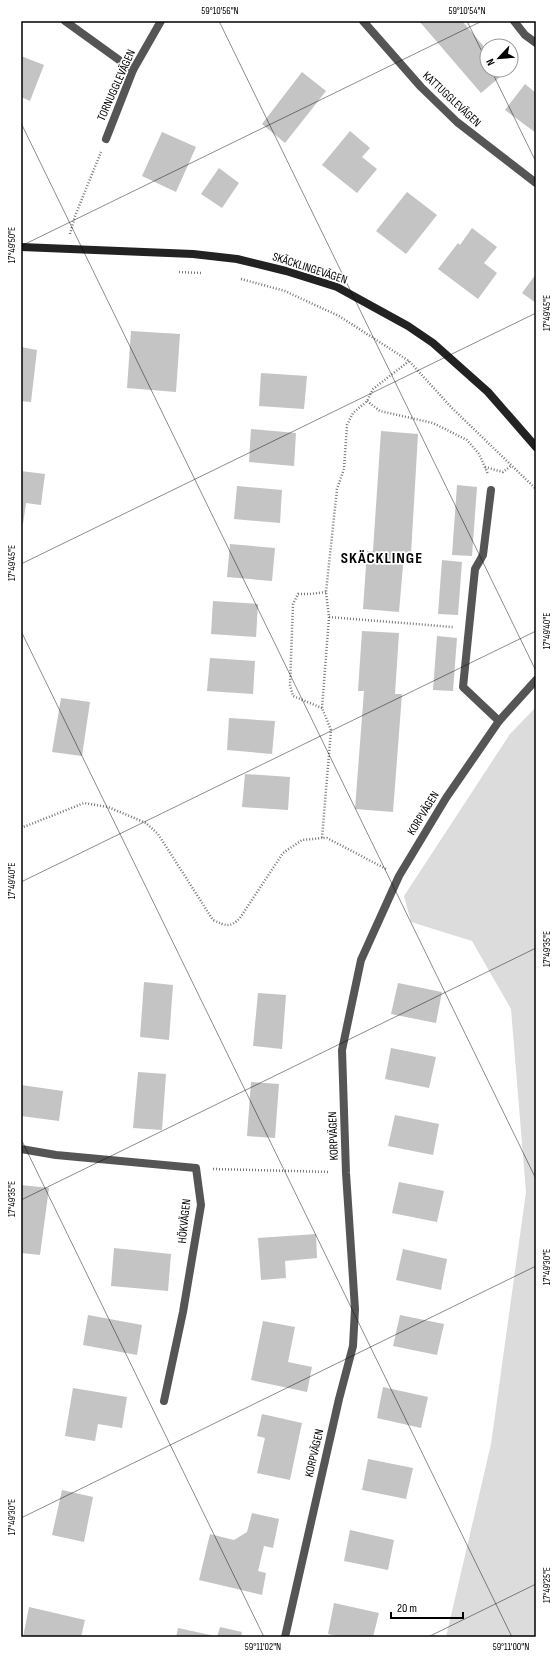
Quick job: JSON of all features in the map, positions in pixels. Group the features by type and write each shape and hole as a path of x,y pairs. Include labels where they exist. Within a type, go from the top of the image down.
{"street":[{"path":"65,21 134,70"},
{"name":"TORNUGGLEVÄGEN","path":"106,139 134,70 161,21"},
{"name":"KATTUGGLEVÄGEN","path":"363,21 421,87 457,122 536,183"},
{"path":"514,21 525,35 536,43"},
{"name":"SKÄCKLINGEVÄGEN","path":"21,247 193,254 237,259 286,270 337,287 408,326 433,343 488,392 536,447"},
{"path":"492,490 483,555 475,569 463,687 499,721"},
{"name":"KORPVÄGEN","path":"285,1637 339,1399 353,1346 355,1309 346,1173 342,1050 361,960 398,876 446,798 499,721 536,680"},
{"path":"21,1149 196,1168"},
{"name":"HÖKVÄGEN","path":"164,1401 183,1312 201,1204 196,1168"}],"path":[{"path":"68,248 70,231 75,216 106,139"},
{"path":"177,272 207,274"},
{"path":"236,277 285,291 338,316 408,362 452,408 536,489"},
{"path":"322,838 330,730 322,708 329,617 326,592 337,489 344,469 347,425 352,413 367,400 373,389 408,362"},
{"path":"367,400 380,411 433,423 467,440 479,454 493,486 492,490"},
{"path":"485,466 504,472 512,465"},
{"path":"322,708 293,696 290,685 292,604 298,594 326,592"},
{"path":"329,617 450,627 469,626"},
{"path":"21,828 84,803 108,807 146,823 158,834 213,920 224,925 233,924 240,918 283,853 302,840 327,838 398,876"},
{"path":"196,1168 346,1173"}],"shaded area":[{"path":"536,707 536,1637 446,1637 491,1444 526,1192 511,1009 472,941 411,922 404,896 510,734"}],"building":[{"path":"419,21 462,21 479,41 479,78 499,78 481,93"},
{"path":"21,56 44,65 30,101 21,97"},
{"path":"302,72 326,91 285,143 262,124"},
{"path":"525,84 536,93 536,133 505,110"},
{"path":"350,131 370,148 362,157 377,169 357,193 322,165"},
{"path":"162,132 196,147 176,192 142,176"},
{"path":"219,168 239,183 222,208 201,194"},
{"path":"407,192 437,215 406,254 376,231"},
{"path":"472,228 497,247 484,263 497,273 478,299 438,269 458,243 460,245"},
{"path":"536,274 536,303 522,293"},
{"path":"131,331 180,334 176,392 127,388"},
{"path":"21,347 37,350 31,402 21,401"},
{"path":"261,373 307,376 304,409 259,406"},
{"path":"251,429 296,433 294,466 249,462"},
{"path":"381,431 418,434 411,554 404,554 399,612 363,609 367,551 373,551"},
{"path":"21,471 45,474 41,505 26,503 23,524 21,524"},
{"path":"457,485 477,487 472,556 452,555"},
{"path":"237,486 282,490 280,523 234,519"},
{"path":"230,544 275,548 272,581 227,577"},
{"path":"442,560 462,562 458,615 438,614"},
{"path":"213,601 258,604 256,637 211,634"},
{"path":"362,631 399,633 395,694 402,694 393,812 355,809 364,691 358,691"},
{"path":"437,636 457,638 453,691 433,690"},
{"path":"210,658 255,661 253,694 207,691"},
{"path":"61,698 90,702 82,756 52,752"},
{"path":"229,718 275,721 272,754 227,750"},
{"path":"245,774 290,777 288,810 242,807"},
{"path":"144,982 173,985 169,1040 140,1037"},
{"path":"398,983 442,992 436,1023 391,1014"},
{"path":"258,993 286,995 282,1049 253,1046"},
{"path":"391,1048 436,1057 429,1088 385,1079"},
{"path":"138,1072 166,1074 162,1130 133,1128"},
{"path":"251,1082 279,1084 275,1138 247,1136"},
{"path":"21,1085 63,1091 59,1121 21,1116"},
{"path":"395,1115 439,1124 433,1155 388,1146"},
{"path":"399,1182 444,1191 437,1222 392,1213"},
{"path":"21,1185 49,1188 40,1255 21,1253"},
{"path":"316,1234 317,1258 285,1261 286,1278 261,1280 258,1238"},
{"path":"114,1248 171,1254 168,1291 111,1286"},
{"path":"403,1249 447,1259 441,1290 396,1280"},
{"path":"88,1315 142,1325 137,1355 83,1345"},
{"path":"400,1315 444,1324 437,1355 393,1346"},
{"path":"263,1321 295,1327 288,1362 312,1367 307,1392 251,1380"},
{"path":"383,1387 428,1397 421,1428 377,1418"},
{"path":"73,1388 127,1397 122,1428 98,1424 95,1441 65,1436"},
{"path":"262,1414 302,1423 290,1480 257,1473 265,1438 257,1436"},
{"path":"368,1459 413,1468 406,1499 362,1490"},
{"path":"62,1490 93,1497 84,1542 52,1535"},
{"path":"252,1513 279,1519 273,1548 264,1546 258,1571 266,1573 262,1595 199,1580 210,1534 234,1540 247,1532"},
{"path":"350,1530 394,1540 388,1570 344,1561"},
{"path":"334,1603 379,1613 373,1637 341,1637 328,1634"},
{"path":"29,1607 85,1620 81,1637 23,1637"},
{"path":"220,1627 242,1632 241,1637 217,1637"},
{"path":"178,1628 215,1636 215,1637 176,1637"}],"district":[{"name":"SKÄCKLINGE","path":"382,557"}]}
